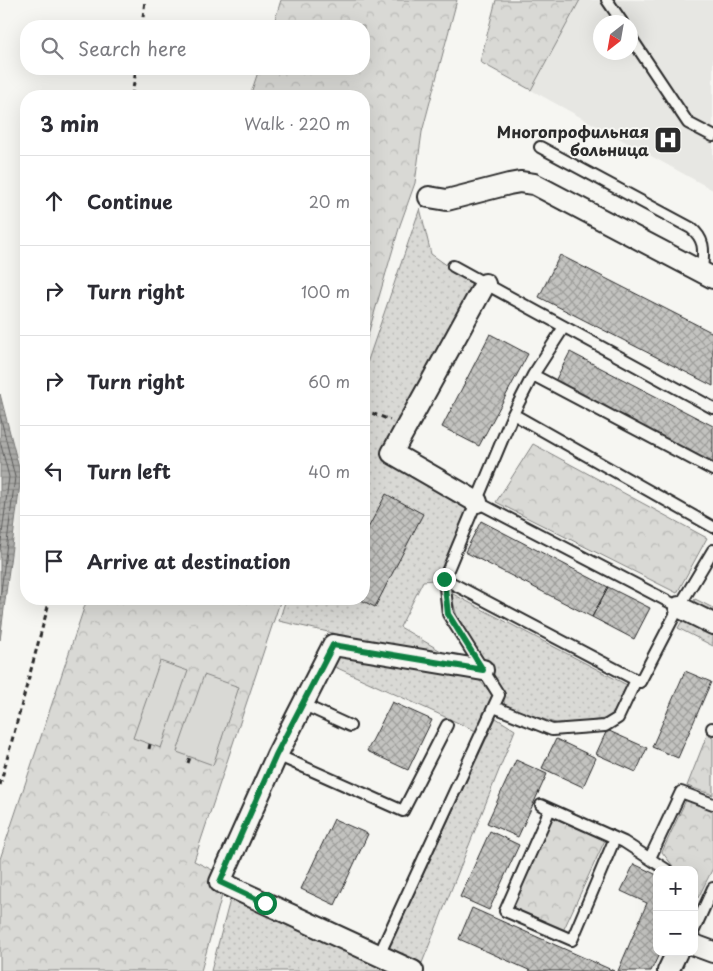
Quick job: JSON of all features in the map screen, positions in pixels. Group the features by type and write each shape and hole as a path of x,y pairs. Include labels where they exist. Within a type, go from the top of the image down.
{"street":[{"path":"429,197 447,200 514,183 534,184 707,275"},
{"path":"476,502 392,453 486,284"},
{"path":"678,607 713,624"},
{"path":"413,971 220,882 276,755 333,645 483,670"},
{"path":"698,946 713,952"},
{"path":"668,971 675,956"}],"lane":[{"path":"607,0 617,15"},
{"path":"638,48 688,123 713,136"},
{"path":"540,146 691,228 701,239 707,275"},
{"path":"453,266 713,408"},
{"path":"379,955 499,695 448,614 444,579 513,414 533,376 564,327"},
{"path":"533,376 713,470"},
{"path":"513,414 713,527"},
{"path":"476,502 678,607"},
{"path":"444,579 640,682 678,607 713,550"},
{"path":"494,707 552,730 605,726 618,718 636,680"},
{"path":"302,704 350,726"},
{"path":"276,755 403,812 447,725"},
{"path":"650,858 681,792 713,804"},
{"path":"615,838 572,940 505,911 546,807 615,838 661,866"},
{"path":"698,921 713,888"}],"path":[{"path":"143,20 145,0"},
{"path":"133,90 135,75"},
{"path":"370,412 407,427"},
{"path":"0,785 48,605"},
{"path":"149,750 150,744"},
{"path":"188,763 190,757"}],"shaded area":[{"name":"Многопрофильная больница","path":"496,0 713,0 713,190 480,62"}],"green space":[{"path":"281,0 457,0 422,132 415,183 400,225 370,328 370,90 252,90 257,75 370,75 370,20 275,20"},
{"path":"496,0 580,0 531,90 480,62"},
{"path":"420,208 431,254 479,288 402,450 481,491 444,579 423,581 400,627 458,661 279,621 284,605 370,605 370,354"},
{"path":"533,444 707,538 677,593 496,502"},
{"path":"451,593 627,685 611,718 561,725 505,706 502,691 459,625"},
{"path":"695,599 713,608 713,646 678,628"},
{"path":"85,605 279,605 194,861 227,877 201,971 0,971 0,859"},
{"path":"343,651 471,672 497,699 476,731 333,666"},
{"path":"160,661 188,671 161,748 133,738"},
{"path":"204,675 239,687 213,765 177,752"},
{"path":"496,718 515,730 422,963 388,950"},
{"path":"707,735 713,737 713,795 687,786"},
{"path":"686,800 713,810 713,868 698,898 698,866 673,866 662,852"},
{"path":"552,817 605,840 563,931 511,909"},
{"path":"231,896 388,971 211,971"}],"water":[{"path":"0,394 20,472 20,484 0,640"}],"building":[{"path":"560,255 713,333 713,386 539,297"},
{"path":"490,334 528,354 479,446 442,427"},
{"path":"570,352 713,426 713,467 554,383"},
{"path":"386,494 423,514 375,607 370,604 370,525"},
{"path":"481,521 608,587 592,617 465,552"},
{"path":"608,587 650,608 634,639 592,617"},
{"path":"685,671 711,682 678,758 652,747"},
{"path":"392,702 432,720 408,770 367,751"},
{"path":"607,730 647,748 636,772 596,754"},
{"path":"556,739 596,758 583,787 542,768"},
{"path":"516,760 547,774 518,837 487,823"},
{"path":"334,819 368,834 335,905 301,889"},
{"path":"490,831 519,845 489,910 460,897"},
{"path":"634,864 653,873 653,956 658,956 651,971 618,971 647,903 621,891"},
{"path":"472,908 614,971 531,971 459,939"}],"place":[{"name":"Многопрофильная больница","path":"668,140"}],"route":[{"path":"265,903 220,882 276,755 333,645 483,670 448,614 444,579"}]}
